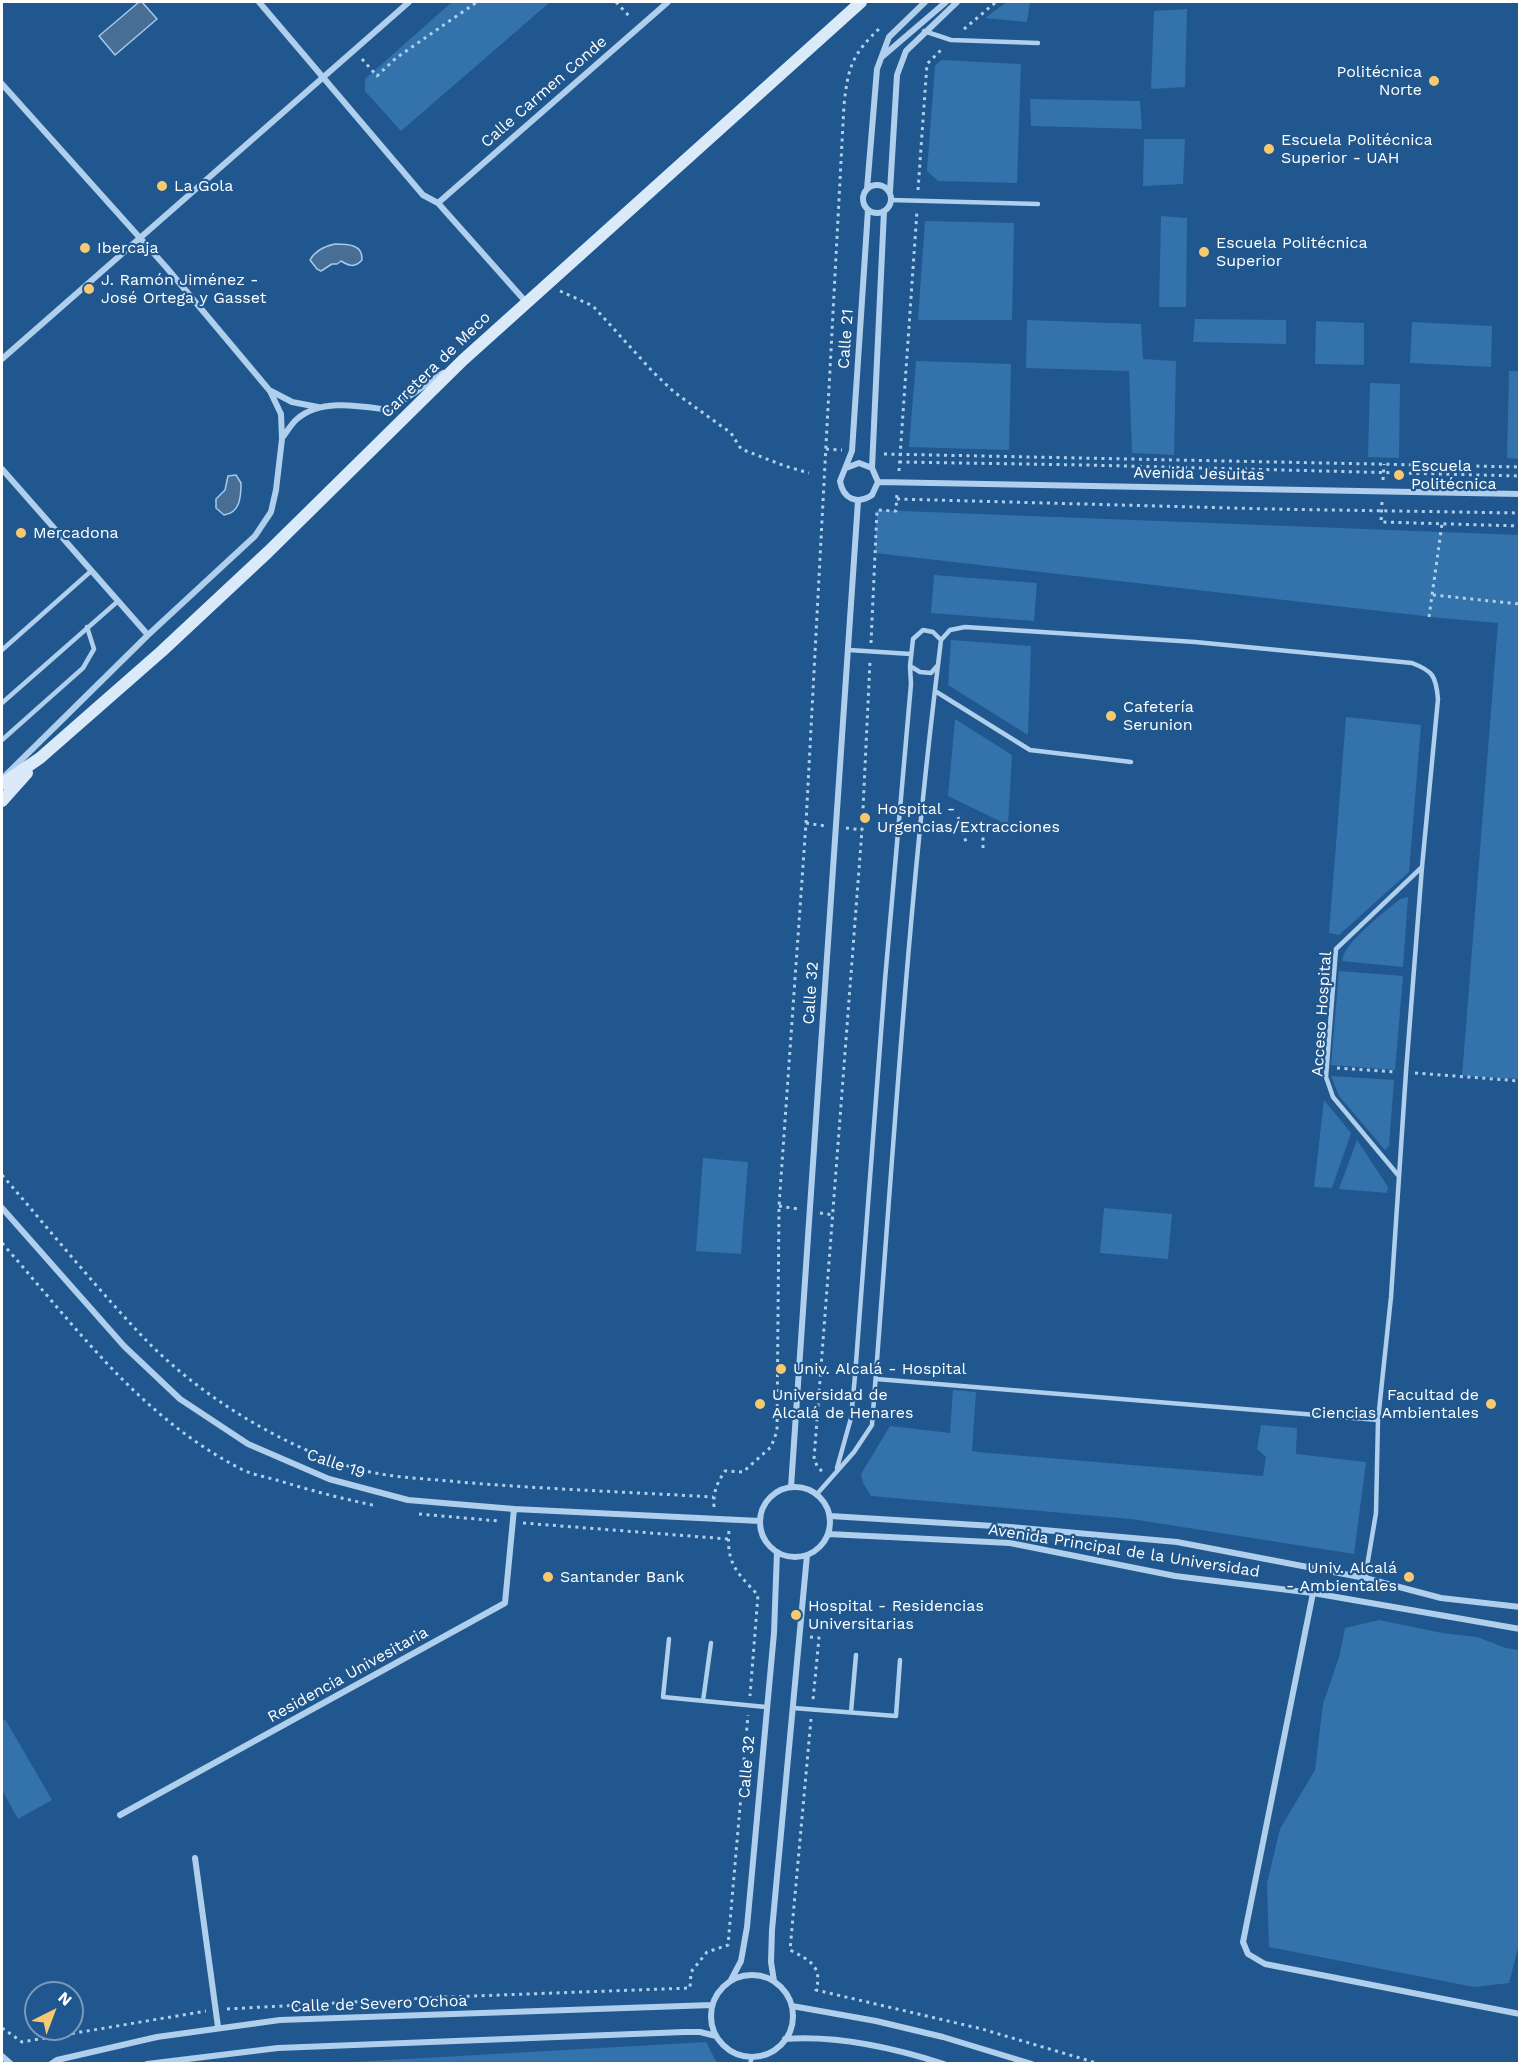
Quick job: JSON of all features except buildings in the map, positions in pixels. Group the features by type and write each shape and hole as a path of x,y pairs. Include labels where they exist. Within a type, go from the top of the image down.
{"street":[{"path":"259,2 423,195 438,203 526,302"},
{"path":"2,359 409,2"},
{"name":"Calle Carmen Conde","path":"438,203 668,2"},
{"name":"Carretera de Meco","path":"2,801 40,758 162,651 260,560 463,360 861,2"},
{"path":"924,2 889,37 877,69 867,189 863,196 868,210 878,213 884,212 891,200 897,75 906,51 924,31 957,2"},
{"path":"881,58 946,2"},
{"path":"2,84 140,238 270,391 281,414 282,439 271,512 255,536 148,635 2,782"},
{"path":"867,189 879,184 890,191"},
{"name":"Calle 21","path":"846,468 852,451 868,210"},
{"name":"Calle 21","path":"872,468 884,212"},
{"path":"270,391 292,402 319,408 354,405 389,410 463,360"},
{"path":"282,439 297,419 319,408"},
{"path":"859,463 872,468 878,482 872,495 858,501 845,495 840,481 846,468 859,463"},
{"path":"2,469 90,572 148,635"},
{"name":"Avenida Jesuitas","path":"878,482 1520,494"},
{"name":"Calle 32","path":"791,1487 858,501"},
{"name":"Carretera de Meco","path":"2,782 40,758"},
{"name":"Calle 19","path":"2,1208 124,1346 180,1399 248,1444 329,1479 408,1500 514,1509 760,1521"},
{"path":"791,1487 817,1494 830,1516 828,1534 816,1550 807,1555 797,1557 777,1552 764,1539 760,1521 766,1502 781,1490 791,1487"},
{"name":"Residencia Univesitaria","path":"120,1815 505,1603 514,1509"},
{"name":"Avenida Principal de la Universidad","path":"830,1516 1010,1527 1177,1542 1365,1578 1441,1598 1520,1607"},
{"name":"Avenida Principal de la Universidad","path":"828,1534 1010,1543 1175,1576 1313,1593 1520,1629"},
{"name":"Calle 32","path":"731,1980 741,1961 747,1927 774,1633 777,1552"},
{"path":"774,1981 771,1962 772,1930 807,1555"},
{"path":"1313,1593 1243,1942 1248,1954 1265,1964 1520,2014"},
{"path":"195,1858 218,2027"},
{"path":"741,1976 764,1976 774,1981 788,1996 792,2006 793,2017 785,2039 776,2049 751,2060 730,2051 716,2036 711,2015 716,1995 731,1980 741,1976"},
{"name":"Calle de Severo Ochoa","path":"51,2064 57,2060 157,2037 280,2020 712,2005"},
{"path":"792,2006 876,2021 943,2037 1032,2064"},
{"path":"147,2064 278,2048 684,2032 700,2032 716,2036"},
{"path":"785,2039 813,2038 871,2046 944,2064"},
{"path":"2,2056 11,2064"}],"lane":[{"path":"924,31 951,40 1038,43"},
{"path":"891,200 1038,204"},
{"path":"2,650 90,572"},
{"path":"2,702 117,602"},
{"path":"2,740 83,668 94,649 87,627"},
{"path":"817,1494 854,1452 872,1425 906,983 941,640 950,630 965,627 1195,642 1412,663 1427,669 1437,681 1438,699 1422,867 1398,1174 1391,1297 1378,1420 1376,1513 1365,1578"},
{"path":"836,1470 850,1418 853,1397 886,968 911,684 911,654 913,639 923,630 933,632 941,640"},
{"path":"849,650 911,654"},
{"path":"910,666 920,672 931,673 938,665"},
{"path":"935,691 1030,750 1131,762"},
{"name":"Acceso Hospital","path":"1398,1174 1333,1097 1326,1077 1326,1067 1336,949 1422,867"},
{"path":"876,1379 1378,1420"},
{"path":"669,1639 663,1697 766,1707"},
{"path":"703,1701 711,1643"},
{"path":"851,1712 856,1655"},
{"path":"793,1708 896,1716 900,1660"}],"path":[{"path":"354,50 377,76 396,58 477,2"},
{"path":"616,2 639,27"},
{"path":"832,1476 818,1468 814,1460 862,830 878,510 896,511 927,64 951,40 996,2"},
{"path":"715,1518 713,1497 717,1484 725,1471 743,1472 771,1447 777,1431 779,1206 806,823 847,80 852,62 860,49 885,22"},
{"path":"558,290 593,306 653,372 674,392 731,433 741,449 785,466 809,472"},
{"path":"826,449 852,451"},
{"path":"872,453 1520,467"},
{"path":"899,462 1520,476"},
{"path":"897,499 1280,510 1520,513"},
{"path":"1381,522 1520,526"},
{"path":"1429,617 1442,524"},
{"path":"1433,595 1520,604"},
{"path":"958,817 967,845"},
{"path":"983,830 983,848"},
{"path":"1326,1067 1520,1080"},
{"path":"2,1175 143,1337 179,1371 223,1405 279,1438 351,1467 385,1475 488,1484 713,1497"},
{"path":"2,1243 108,1367 153,1410 202,1446 243,1470 331,1496 384,1507"},
{"path":"416,1514 728,1539"},
{"path":"2,2028 22,2042 216,2010 446,1996 690,1988 691,1972 707,1952 728,1945 749,1706 758,1595 736,1570 728,1550 730,1519"},
{"path":"799,1637 819,1638 790,1950 817,1969 819,1979 816,1990 982,2029 1100,2064"}],"shaded area":[{"path":"139,2 142,2 157,19 115,55 99,36"},
{"path":"452,2 550,2 401,131 365,91 365,79"},
{"path":"1007,2 1030,2 1027,22 985,18"},
{"path":"1187,9 1185,87 1151,89 1154,11"},
{"path":"941,60 1021,64 1017,183 938,181 927,171 935,66"},
{"path":"1030,99 1140,101 1142,129 1031,126"},
{"path":"1144,139 1185,139 1183,184 1143,186"},
{"path":"1161,216 1187,218 1186,307 1159,307"},
{"path":"925,221 1014,223 1012,320 918,320"},
{"path":"335,244 357,248 362,255 362,260 354,265 341,261 321,271 317,269 310,260 312,257 321,249"},
{"path":"1195,319 1286,320 1286,344 1193,342"},
{"path":"1027,320 1141,324 1143,359 1176,361 1174,455 1132,453 1129,371 1026,368"},
{"path":"1316,321 1364,323 1364,365 1315,364"},
{"path":"1412,322 1492,326 1491,367 1410,363"},
{"path":"916,361 1011,364 1009,450 909,447"},
{"path":"1509,371 1519,371 1519,459 1507,458"},
{"path":"1370,383 1400,384 1399,458 1368,457"},
{"path":"236,475 241,483 238,504 233,511 224,515 216,508 216,499 225,490 228,476"},
{"path":"877,510 1519,535 1519,1079 1462,1076 1498,623 875,553"},
{"path":"934,575 1037,583 1034,621 931,613"},
{"path":"951,640 1031,646 1028,735 948,685"},
{"path":"1346,717 1421,725 1409,872 1339,935 1329,933"},
{"path":"955,719 1012,755 1008,825 948,796"},
{"path":"1408,897 1403,967 1342,961 1350,945 1366,928 1400,899"},
{"path":"1339,971 1403,976 1395,1070 1331,1065"},
{"path":"1331,1076 1394,1080 1389,1146 1385,1150 1339,1096"},
{"path":"1324,1100 1351,1133 1332,1188 1314,1187"},
{"path":"1357,1140 1388,1187 1387,1193 1339,1189"},
{"path":"703,1158 748,1162 741,1254 696,1251"},
{"path":"1104,1208 1172,1214 1168,1259 1100,1253"},
{"path":"953,1390 976,1392 972,1451 977,1452 1263,1476 1266,1457 1257,1449 1261,1425 1297,1428 1296,1454 1366,1462 1354,1554 1131,1519 871,1496 863,1483 861,1474 890,1426 950,1433"},
{"path":"1379,1620 1442,1633 1477,1637 1506,1648 1519,1650 1520,1940 1509,1983 1474,1987 1269,1947 1267,1883 1280,1829 1315,1770 1323,1704 1340,1654 1345,1628"},
{"path":"5,1719 52,1800 18,1819 2,1790 2,1721"},
{"path":"706,2042 717,2063 335,2063"}],"place":[{"name":"Politécnica Norte","path":"1434,81"},
{"name":"Escuela Politécnica Superior - UAH","path":"1269,149"},
{"name":"La Gola","path":"162,186"},
{"name":"Ibercaja","path":"85,248"},
{"name":"Escuela Politécnica Superior","path":"1204,252"},
{"name":"J. Ramón Jiménez - José Ortega y Gasset","path":"89,289"},
{"name":"Escuela Politécnica","path":"1399,475"},
{"name":"Mercadona","path":"21,533"},
{"name":"Cafetería Serunion","path":"1111,716"},
{"name":"Hospital - Urgencias/Extracciones","path":"865,818"},
{"name":"Univ. Alcalá - Hospital","path":"781,1369"},
{"name":"Universidad de Alcalá de Henares","path":"760,1404"},
{"name":"Facultad de Ciencias Ambientales","path":"1491,1404"},
{"name":"Santander Bank","path":"548,1577"},
{"name":"Univ. Alcalá - Ambientales","path":"1409,1577"},
{"name":"Hospital - Residencias Universitarias","path":"796,1615"}]}
